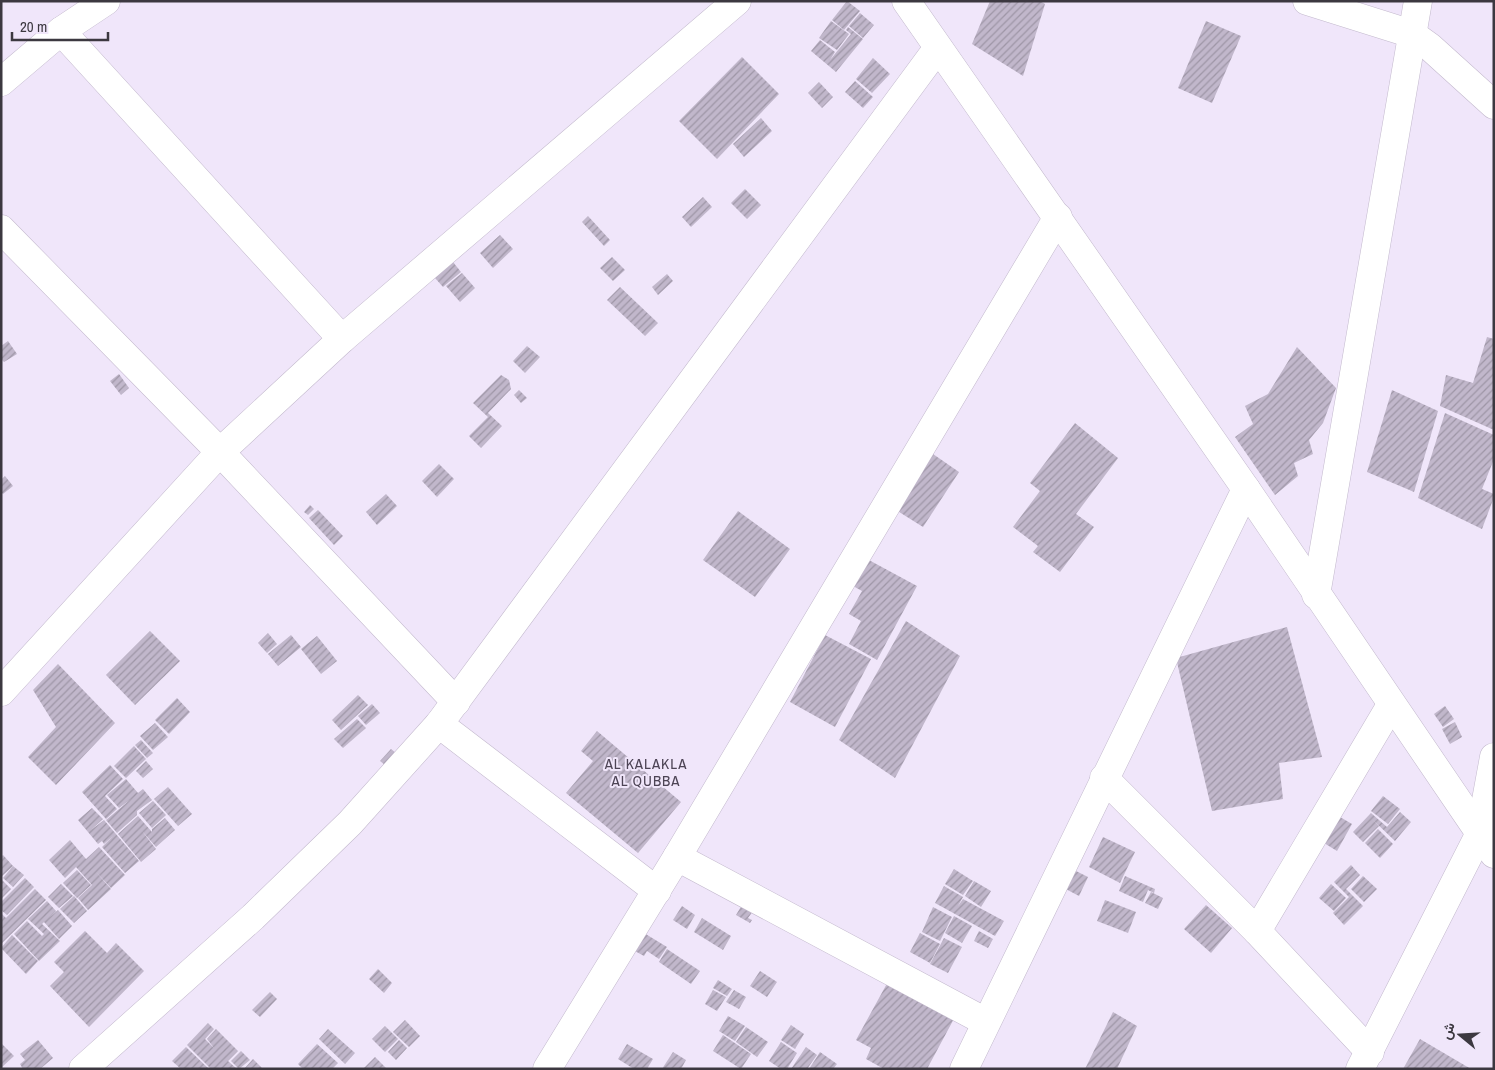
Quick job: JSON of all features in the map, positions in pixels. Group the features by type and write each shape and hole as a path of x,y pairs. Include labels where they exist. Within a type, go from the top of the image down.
{"street":[{"path":"1,82 61,31 106,1"},
{"path":"1,692 220,452 342,339 737,1"},
{"path":"906,1 937,49 1058,217 1246,489 1316,595 1487,844"},
{"path":"1307,1 1412,34 1430,47 1494,105"},
{"path":"1316,595 1418,1"},
{"path":"61,31 342,339"},
{"path":"83,1069 260,911 350,823 439,724 937,49"},
{"path":"548,1069 657,891 1058,217"},
{"path":"1,228 220,452 456,702"},
{"path":"964,1069 1246,489"},
{"path":"1257,932 1391,705"},
{"path":"439,724 657,891"},
{"path":"1104,778 1257,932 1365,1060 1487,844 1494,757"},
{"path":"677,857 986,1022"}],"building":[{"path":"847,1 860,11 844,30 832,20"},
{"path":"990,1 1040,1 1045,4 1023,76 972,44"},
{"path":"860,13 874,25 863,38 849,26"},
{"path":"831,21 849,34 837,50 819,38"},
{"path":"1206,21 1241,36 1212,103 1178,88"},
{"path":"848,27 863,39 836,72 811,51 820,40 835,52 830,60 851,34 846,30"},
{"path":"742,57 779,94 717,159 679,121"},
{"path":"873,58 890,74 872,93 856,79"},
{"path":"855,81 873,97 863,108 845,92"},
{"path":"819,82 833,97 822,108 808,93"},
{"path":"761,118 772,131 744,157 733,144"},
{"path":"745,189 761,205 747,219 731,203"},
{"path":"703,197 712,207 691,227 682,217"},
{"path":"588,216 610,240 604,246 582,222"},
{"path":"500,235 513,249 493,268 480,253"},
{"path":"612,257 625,270 613,281 600,268"},
{"path":"453,262 461,272 443,287 435,278"},
{"path":"462,273 475,288 460,302 446,286"},
{"path":"667,274 673,281 658,295 652,287"},
{"path":"620,287 658,323 645,336 607,300"},
{"path":"1487,337 1494,339 1494,430 1440,406 1446,375 1473,383"},
{"path":"8,341 17,354 4,362 1,359 1,346"},
{"path":"527,346 540,357 525,373 513,361"},
{"path":"1297,347 1336,388 1323,423 1309,440 1313,454 1294,463 1298,476 1275,495 1235,437 1253,424 1245,406 1268,394"},
{"path":"119,374 129,388 121,395 110,381"},
{"path":"501,375 509,380 511,389 488,413 502,426 481,448 469,436 488,417 473,403"},
{"path":"519,390 527,398 521,403 514,395"},
{"path":"1392,390 1438,411 1414,492 1367,472"},
{"path":"1445,413 1494,435 1494,459 1482,489 1494,494 1494,497 1482,529 1418,498"},
{"path":"1075,423 1118,458 1076,514 1094,527 1060,572 1033,552 1038,546 1013,527 1040,491 1030,483"},
{"path":"933,454 959,472 923,527 896,510"},
{"path":"439,464 454,479 437,497 422,481"},
{"path":"5,476 13,486 3,494 1,492 1,480"},
{"path":"386,494 397,506 377,525 366,512"},
{"path":"310,505 314,509 308,515 304,512"},
{"path":"318,510 343,536 334,545 309,518"},
{"path":"738,511 790,549 755,597 703,560"},
{"path":"867,559 917,586 877,660 849,644 861,621 849,614 862,591 853,586"},
{"path":"906,621 960,656 895,778 839,740"},
{"path":"1287,627 1322,757 1279,763 1283,799 1212,811 1176,658"},
{"path":"150,631 180,661 135,705 106,675"},
{"path":"268,633 277,644 267,653 258,643"},
{"path":"291,635 301,647 278,666 268,654"},
{"path":"825,635 871,659 835,727 790,702"},
{"path":"317,636 337,661 321,674 301,649"},
{"path":"58,664 115,723 56,785 28,757 56,727 33,690"},
{"path":"358,695 368,705 341,730 332,720"},
{"path":"177,698 190,712 169,734 155,720"},
{"path":"372,704 380,713 366,725 358,716"},
{"path":"1445,706 1454,719 1443,727 1434,714"},
{"path":"357,719 366,728 343,748 334,739"},
{"path":"1455,722 1462,737 1450,744 1442,729"},
{"path":"155,723 168,737 153,750 140,736"},
{"path":"597,731 681,802 638,853 566,793 593,761 581,751"},
{"path":"141,740 153,753 147,758 135,745"},
{"path":"134,746 146,759 126,778 114,766"},
{"path":"391,749 396,753 385,765 380,761"},
{"path":"146,761 153,769 143,778 136,771"},
{"path":"110,765 123,779 105,796 117,809 106,819 82,792"},
{"path":"126,779 138,793 143,789 152,800 137,811 137,815 117,833 106,820 131,799 119,808 107,795"},
{"path":"168,787 192,814 178,826 154,799"},
{"path":"1383,796 1400,809 1388,824 1371,811"},
{"path":"153,801 166,815 152,828 139,813"},
{"path":"92,808 103,819 91,830 104,820 139,861 125,873 102,847 113,836 104,844 102,841 98,844 78,820"},
{"path":"1400,812 1411,822 1395,841 1373,820 1379,826 1363,842 1353,832 1371,813 1387,827"},
{"path":"138,816 152,832 152,829 165,818 175,830 156,847 142,831 156,849 141,862 118,834"},
{"path":"1340,817 1352,824 1337,851 1324,843"},
{"path":"1378,829 1393,844 1380,858 1365,843"},
{"path":"1103,837 1135,852 1120,883 1089,867"},
{"path":"70,840 86,859 99,847 125,875 111,888 96,872 111,889 88,910 78,898 92,885 76,867 65,878 49,860"},
{"path":"3,855 13,866 1,877 1,857"},
{"path":"1351,865 1360,875 1346,889 1363,906 1344,925 1333,913 1349,897 1334,882"},
{"path":"13,866 24,875 13,887 3,878"},
{"path":"1068,867 1088,877 1079,896 1060,886"},
{"path":"954,869 973,881 963,895 945,884"},
{"path":"77,870 91,885 77,898 63,883"},
{"path":"1125,876 1155,889 1154,893 1148,890 1143,902 1119,891"},
{"path":"1363,876 1377,889 1364,902 1351,889"},
{"path":"25,878 34,887 7,915 1,910 1,902"},
{"path":"1,879 11,889 1,899"},
{"path":"974,881 991,891 981,907 965,896"},
{"path":"61,884 73,896 59,908 48,897"},
{"path":"1331,884 1346,898 1334,911 1319,898"},
{"path":"944,886 963,897 958,906 963,899 1004,921 995,936 935,903"},
{"path":"35,889 46,900 1,944 1,913 6,918"},
{"path":"1151,892 1163,898 1158,909 1145,903"},
{"path":"74,896 87,911 74,923 60,909"},
{"path":"1105,900 1136,912 1128,933 1097,921"},
{"path":"47,901 56,911 49,918 58,910 72,926 59,939 44,922 42,924 60,941 39,961 14,934 27,921 42,936 44,934 28,919"},
{"path":"742,905 753,911 748,918 752,920 750,923 736,915"},
{"path":"1206,905 1232,928 1211,953 1184,929"},
{"path":"682,906 695,915 687,929 673,920"},
{"path":"933,907 952,917 940,941 922,932"},
{"path":"954,916 972,926 962,943 945,933"},
{"path":"702,918 731,936 723,950 694,932"},
{"path":"85,931 107,953 116,943 144,971 89,1027 50,986 64,972 54,962"},
{"path":"979,931 993,939 988,948 974,941"},
{"path":"644,933 667,947 659,959 647,951 644,956 633,950"},
{"path":"920,933 940,944 930,963 910,952"},
{"path":"12,935 38,961 26,974 1,948"},
{"path":"944,938 962,947 948,973 930,964"},
{"path":"667,949 700,971 691,984 659,962"},
{"path":"378,969 392,983 384,993 369,979"},
{"path":"760,971 777,982 767,997 750,986"},
{"path":"890,978 956,1015 927,1069 884,1069 866,1059 871,1048 856,1040"},
{"path":"718,980 732,989 727,996 713,988"},
{"path":"713,990 726,997 717,1011 705,1004"},
{"path":"734,990 746,997 739,1009 726,1002"},
{"path":"270,992 277,999 260,1017 252,1010"},
{"path":"1113,1012 1137,1026 1117,1069 1085,1069"},
{"path":"728,1016 745,1026 735,1041 719,1031"},
{"path":"405,1020 420,1036 409,1047 393,1032"},
{"path":"208,1023 214,1029 205,1039 214,1048 207,1039 216,1029 238,1051 228,1061 237,1069 211,1069 187,1045"},
{"path":"791,1025 804,1034 795,1049 781,1040"},
{"path":"385,1026 398,1039 385,1052 372,1039"},
{"path":"746,1027 768,1042 757,1057 736,1042"},
{"path":"328,1029 355,1053 345,1064 319,1039"},
{"path":"723,1035 751,1054 741,1069 713,1051"},
{"path":"1420,1039 1471,1069 1403,1069"},
{"path":"38,1040 53,1058 40,1069 23,1069 20,1064 25,1060 20,1054"},
{"path":"399,1040 407,1048 396,1060 388,1052"},
{"path":"781,1042 797,1053 787,1069 781,1069 769,1061"},
{"path":"1,1043 14,1056 1,1068"},
{"path":"317,1044 338,1063 332,1069 303,1069 298,1064"},
{"path":"627,1044 653,1059 647,1069 634,1069 618,1059"},
{"path":"186,1047 209,1069 181,1069 172,1061"},
{"path":"806,1047 817,1055 807,1069 791,1069"},
{"path":"241,1051 250,1060 239,1069 231,1061"},
{"path":"673,1052 686,1060 681,1069 662,1069"},
{"path":"820,1052 837,1064 833,1069 809,1069"},
{"path":"375,1057 387,1069 363,1069"},
{"path":"253,1059 263,1069 244,1069"}],"district":[{"name":"AL KALAKLA AL QUBBA","path":"646,772"}]}
